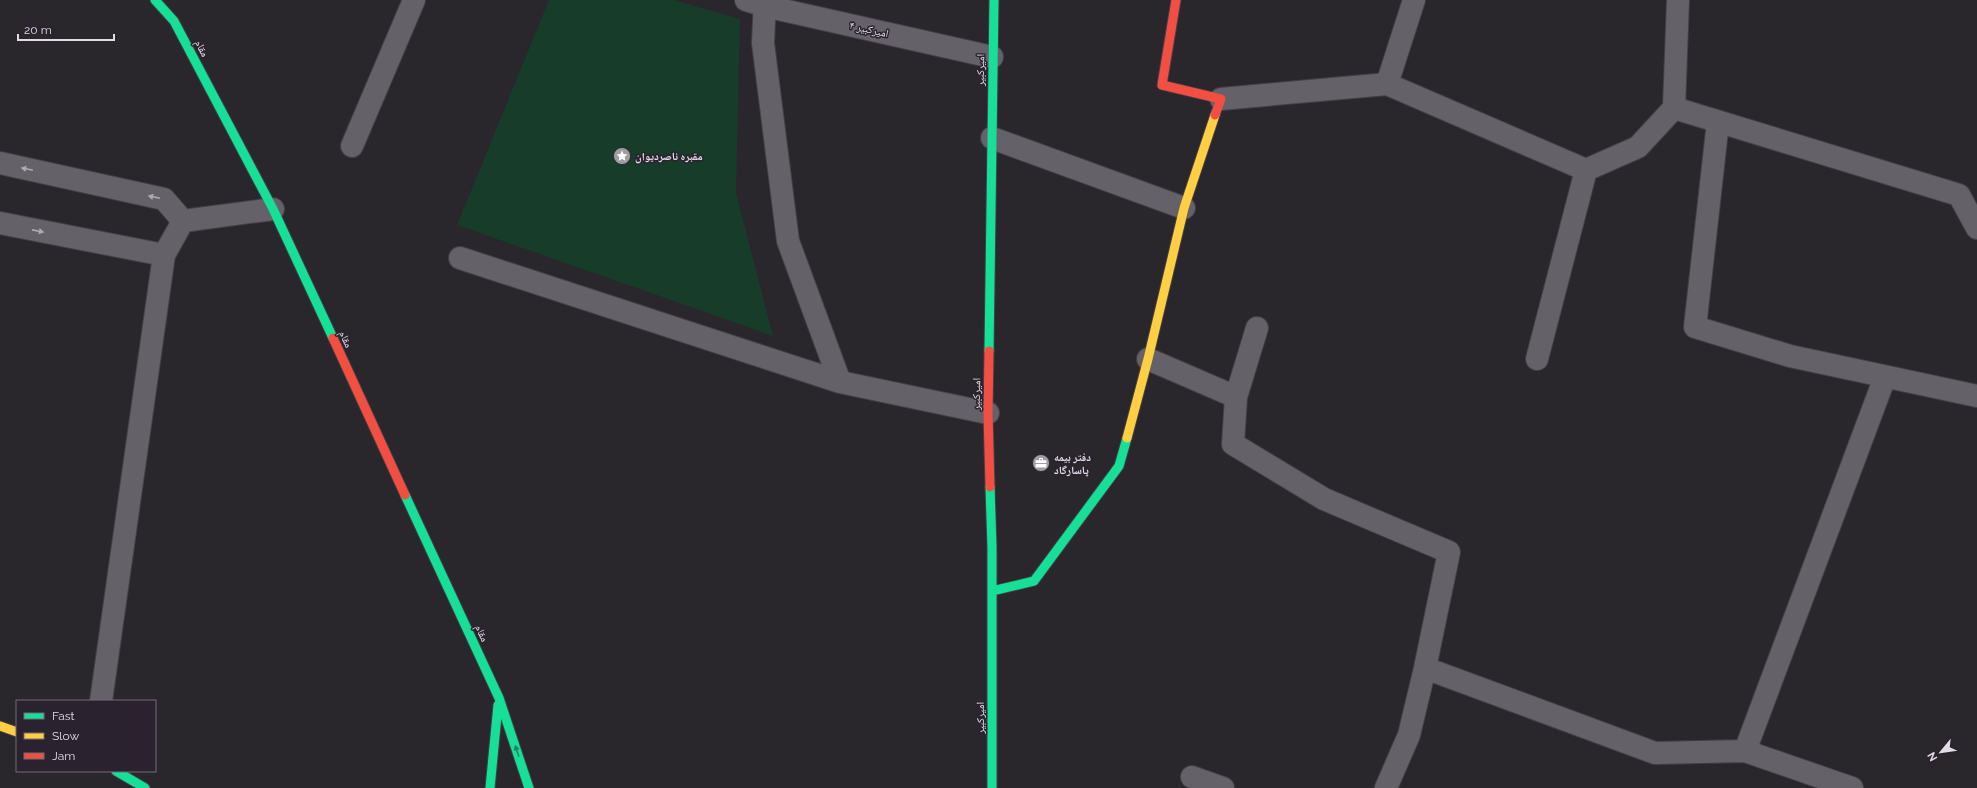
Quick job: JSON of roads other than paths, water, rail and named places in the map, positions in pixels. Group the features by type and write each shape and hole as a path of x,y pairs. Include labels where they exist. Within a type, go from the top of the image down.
{"street":[{"name":"مقام","path":"155,0 174,21 273,209 499,698 529,788"},
{"path":"352,146 414,0"},
{"name":"امیرکبیر","path":"992,788 992,592 988,413 994,0"},
{"path":"1176,0 1162,85 1221,99 1387,84 1586,170 1638,147 1674,108 1678,0"},
{"path":"1387,84 1414,0"},
{"path":"759,2 788,241 840,382"},
{"name":"امیرکبیر ۴","path":"759,2 992,57"},
{"path":"992,592 1034,581 1119,466 1148,359 1184,208 1221,99"},
{"path":"1674,108 1959,194 1977,228"},
{"path":"1718,122 1695,327 1790,356 1977,396"},
{"path":"992,138 1184,208"},
{"path":"0,163 164,199 183,221"},
{"path":"1537,359 1586,170"},
{"path":"183,221 273,209"},
{"path":"101,700 164,255 183,221"},
{"path":"0,223 164,255"},
{"path":"460,258 840,382 988,413"},
{"path":"1257,328 1236,397 1233,444 1324,499 1449,552 1425,668 1409,735 1386,788"},
{"path":"1148,359 1236,397"},
{"path":"1745,751 1885,377"},
{"path":"1425,668 1655,753 1745,751 1852,788"},
{"path":"490,788 499,698"},
{"path":"0,726 16,732"},
{"path":"118,772 145,788"},
{"path":"1192,777 1223,788"}],"place":[{"name":"مقبره ناصردیوان","path":"622,156"},
{"name":"دفتر بیمه پاسارگاد","path":"1041,463"}]}
